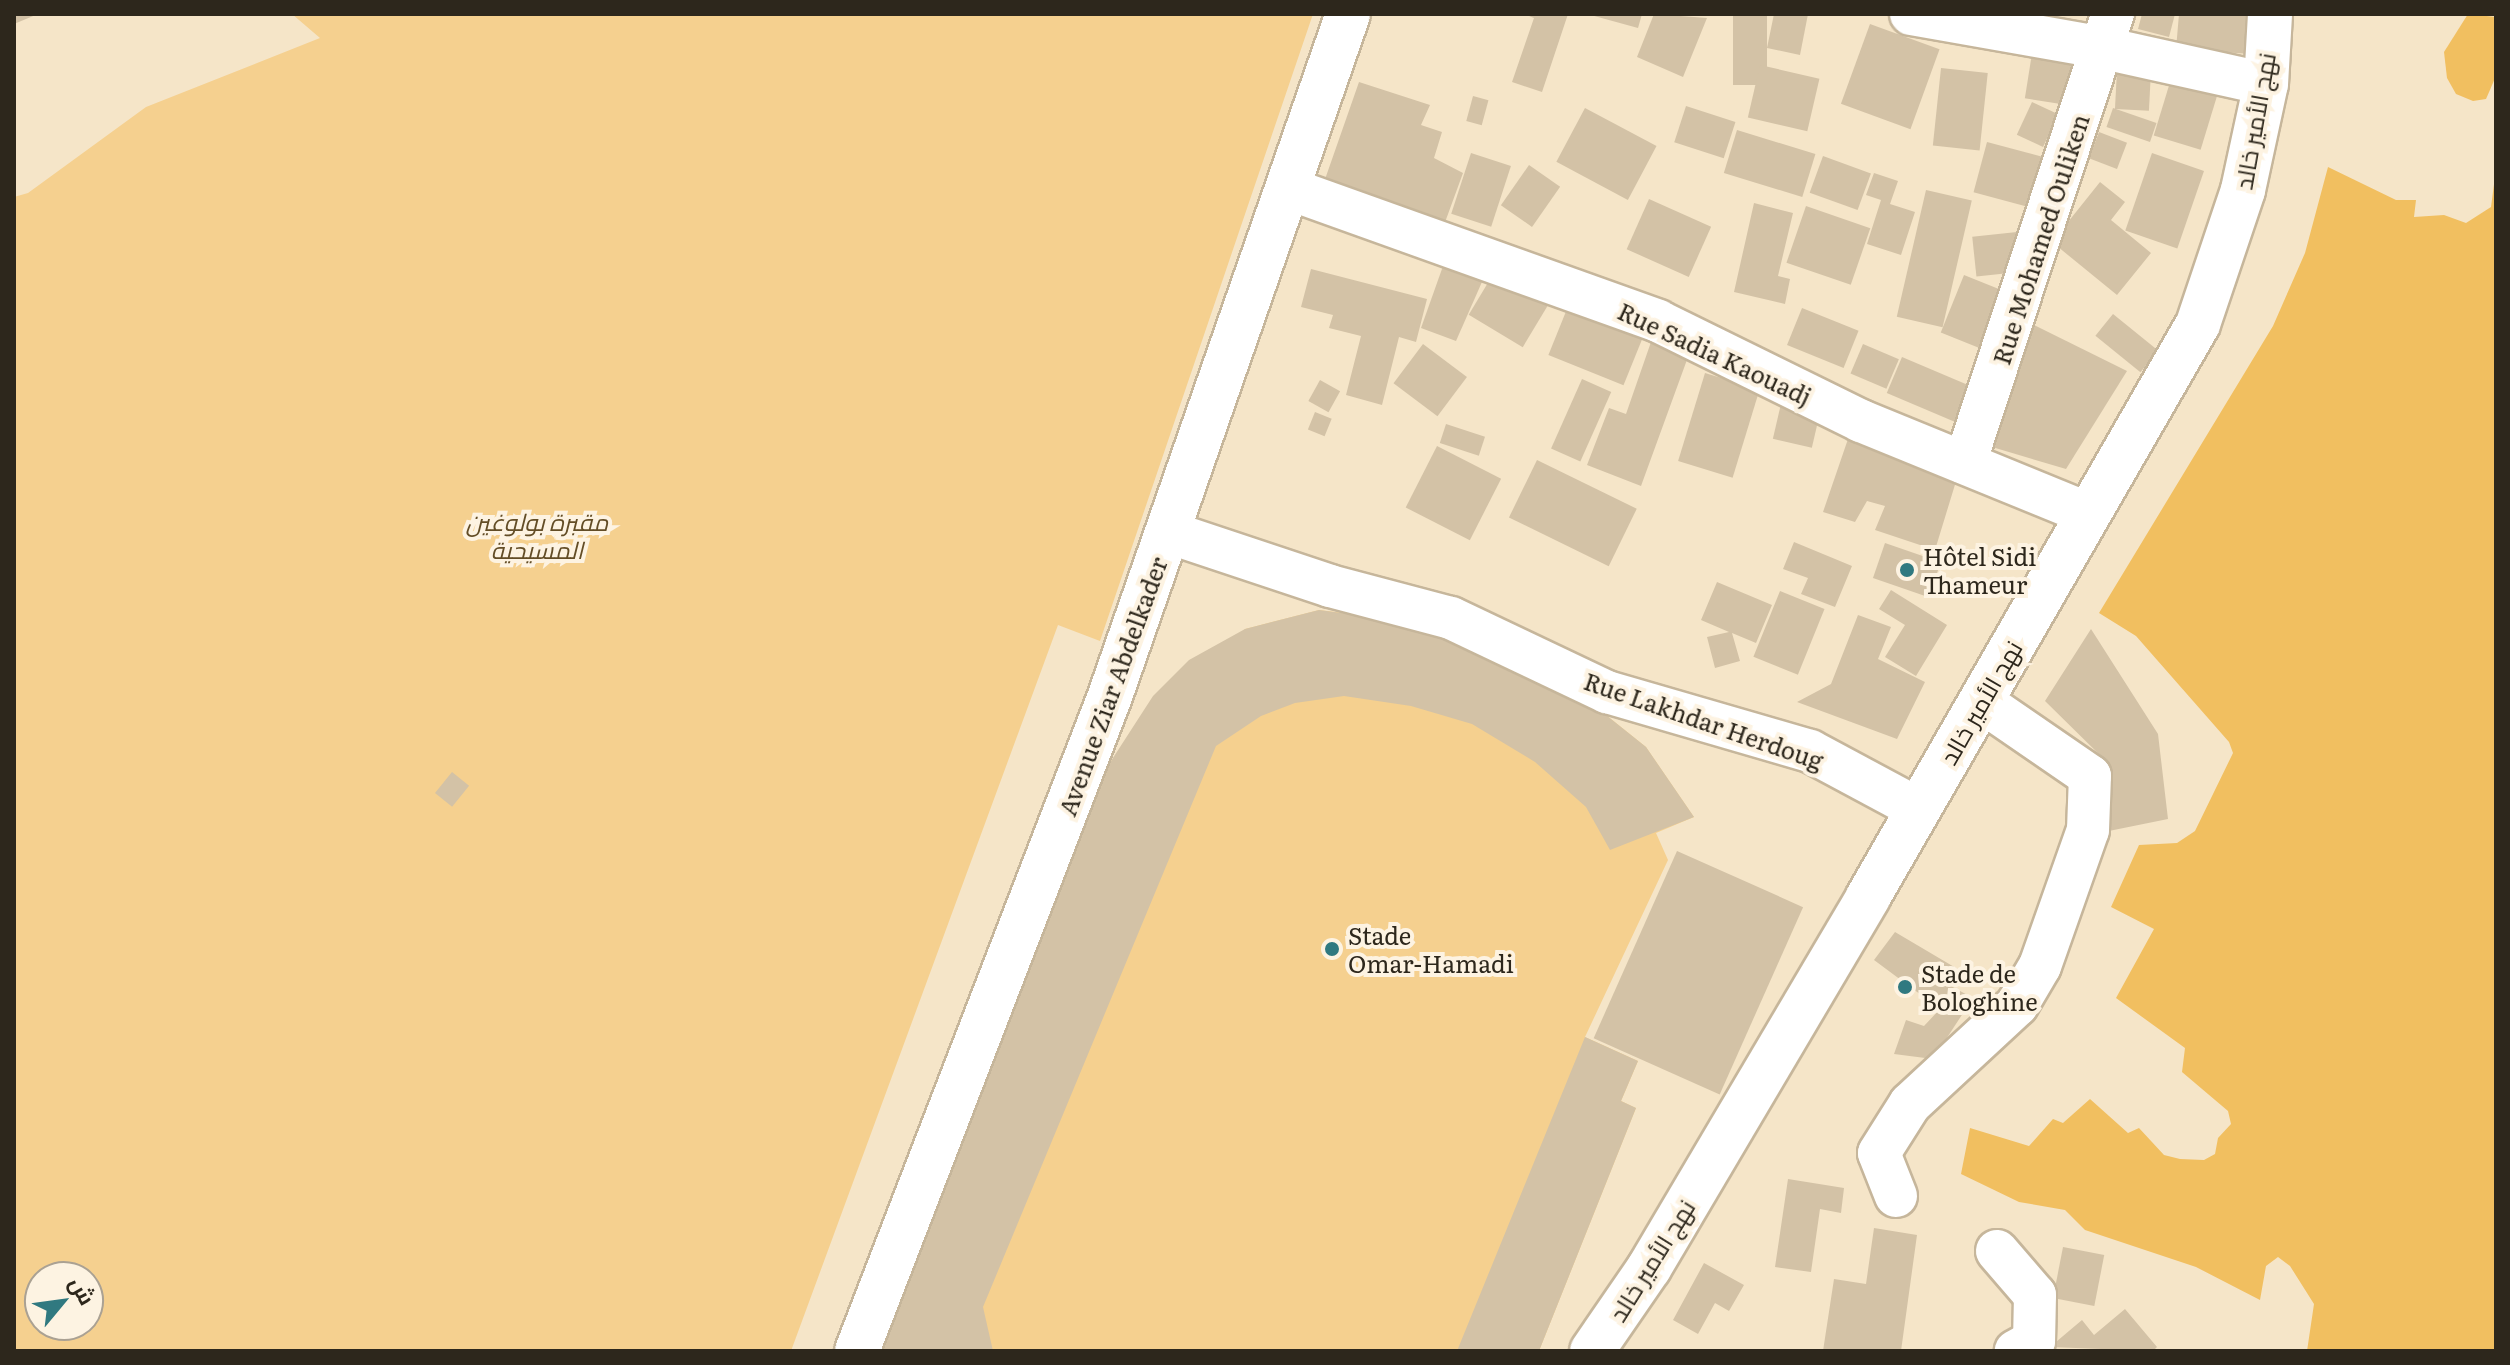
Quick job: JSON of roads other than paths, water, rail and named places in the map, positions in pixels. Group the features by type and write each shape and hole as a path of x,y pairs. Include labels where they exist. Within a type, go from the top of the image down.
{"main road":[{"name":"Avenue Ziar Abdelkader","path":"857,1351 1168,532 1290,189 1348,14"},
{"name":"نهج الأمير خالد","path":"1592,1351 1649,1268 2198,324 2243,190 2266,84 2270,14"}],"street":[{"path":"1911,14 2108,31 2266,84"},
{"name":"Rue Mohamed Ouliken","path":"1965,463 2108,31"},
{"name":"Rue Sadia Kaouadj","path":"1290,189 1658,321 1861,421 2089,514"},
{"name":"Rue Lakhdar Herdoug","path":"1168,532 1330,586 1451,618 1607,692 1810,751 1918,809"},
{"path":"1896,1196 1879,1153 1910,1104 2017,1005 2040,966 2088,830 2090,776 1981,701"},
{"path":"1997,1251 2035,1295 2034,1341 2016,1351"}],"place":[{"name":"Hôtel Sidi Thameur","path":"1907,570"},
{"name":"Stade Omar-Hamadi","path":"1332,949"},
{"name":"Stade de Bologhine","path":"1905,987"}],"park label":[{"name":"مقبرة بولوغين المسيحية","path":"537,535"}]}
